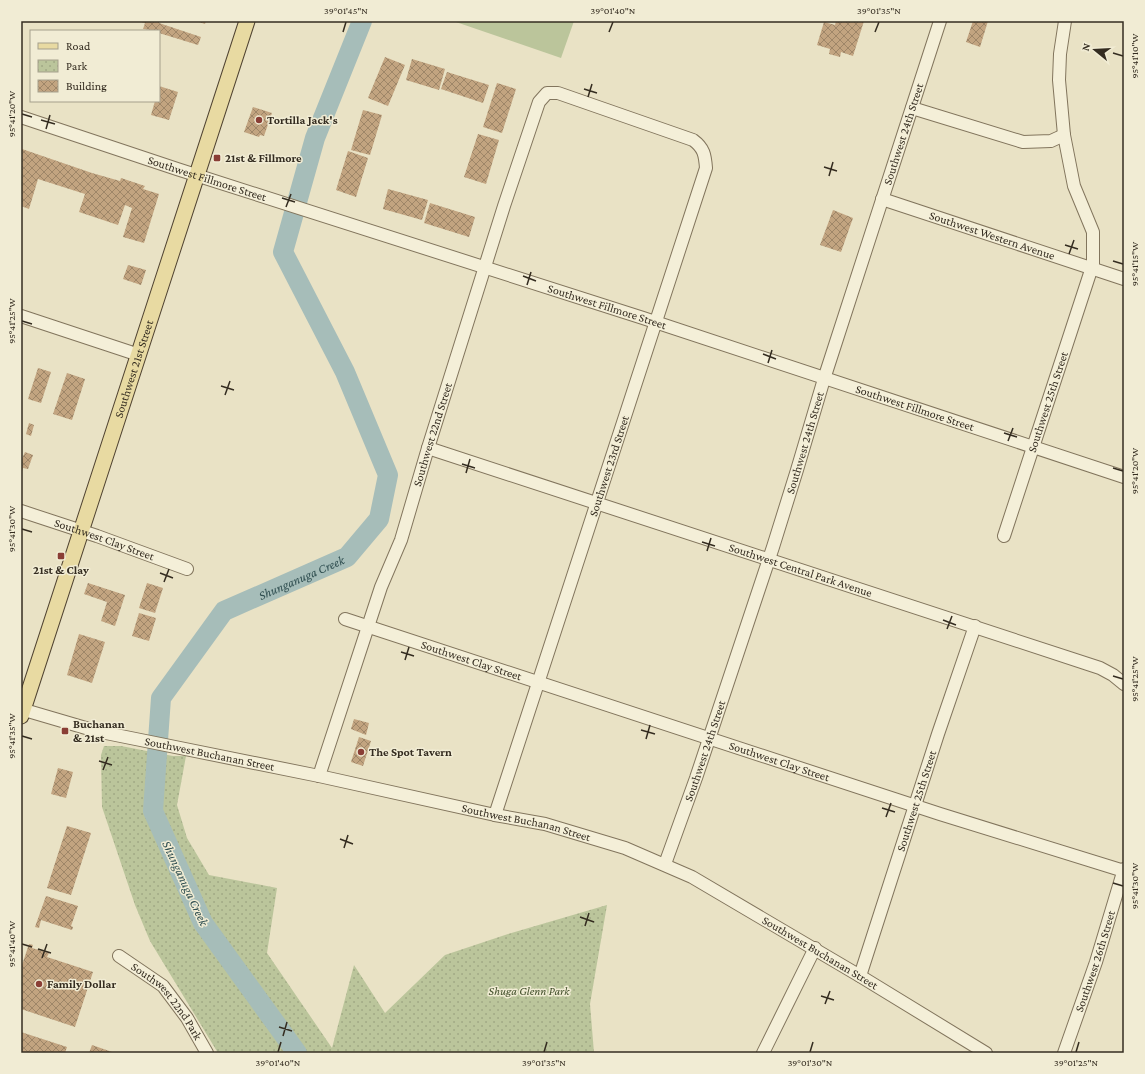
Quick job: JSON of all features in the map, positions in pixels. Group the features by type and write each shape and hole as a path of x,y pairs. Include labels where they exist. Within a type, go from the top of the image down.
{"main road":[{"name":"Southwest 21st Street","path":"22,712 247,21"}],"street":[{"name":"Southwest 24th Street","path":"665,864 769,558 824,379 940,21"},
{"name":"Southwest 25th Street","path":"1004,536 1092,268 1094,257 1093,232 1074,186 1064,135 1059,80 1060,54 1065,21"},
{"name":"Southwest 22nd Street","path":"319,776 380,587 401,540 428,448 504,206 539,102 547,93 558,93 673,133"},
{"path":"912,108 1023,142 1051,141 1064,135"},
{"name":"Southwest Fillmore Street","path":"21,117 196,176 655,322 1124,477"},
{"name":"Southwest 23rd Street","path":"494,815 539,682 706,168 705,154 700,145 693,140 673,133"},
{"name":"Southwest Western Avenue","path":"882,199 1124,279"},
{"path":"21,316 139,355"},
{"name":"Southwest Central Park Avenue","path":"428,448 769,558 1100,668 1114,675 1124,684"},
{"name":"Southwest Clay Street","path":"21,511 187,569"},
{"name":"Southwest Clay Street","path":"345,619 915,805 1124,870"},
{"name":"Southwest 25th Street","path":"860,976 975,626"},
{"name":"Southwest Buchanan Street","path":"22,712 96,731 118,734 319,776 494,815 545,824 584,834 665,864 692,876 815,948 986,1053"},
{"name":"Southwest 26th Street","path":"1067,1052 1124,870"},
{"path":"763,1053 815,948"},
{"name":"Southwest 22nd Park","path":"119,956 163,986 187,1018 207,1053"}],"green space":[{"path":"453,21 574,21 561,58"},
{"name":"Shuga Glenn Park","path":"104,746 121,746 173,756 186,756 177,805 187,838 209,875 277,888 267,953 332,1048 354,965 385,1013 445,955 508,934 607,905 590,1004 594,1053 218,1053 150,941 135,905 102,807 101,755"}],"building":[{"path":"138,21 159,21 159,23 201,37 198,45 160,33 160,30 143,29 145,23"},
{"path":"196,21 206,21 205,24"},
{"path":"836,21 864,21 853,56 841,52 840,57 829,54 830,49 817,45 824,22 835,25"},
{"path":"973,21 988,21 980,47 966,42"},
{"path":"385,57 405,65 388,106 368,98"},
{"path":"412,59 445,69 439,90 406,80"},
{"path":"447,72 489,85 483,103 441,89"},
{"path":"497,83 516,89 502,133 483,127"},
{"path":"160,86 178,92 169,120 151,115 155,102 160,102"},
{"name":"Tortilla Jack's","path":"253,107 272,113 264,136 260,135 259,137 244,132"},
{"path":"363,110 382,115 370,155 351,150"},
{"path":"478,134 499,140 486,184 464,177"},
{"path":"22,149 92,173 120,181 121,178 145,186 143,189 159,194 144,243 123,237 132,208 125,205 118,225 79,212 85,194 38,179 29,209 21,206"},
{"path":"348,151 368,158 356,197 336,190"},
{"path":"388,189 428,200 422,220 383,209"},
{"path":"430,203 475,217 469,237 424,223"},
{"path":"833,210 853,218 841,252 820,245"},
{"path":"128,265 146,270 141,285 123,279"},
{"path":"38,368 51,372 41,403 28,399"},
{"path":"67,373 85,379 72,420 53,414"},
{"path":"29,423 34,425 31,436 26,434"},
{"path":"25,452 33,455 28,469 23,468 21,474 21,461"},
{"path":"88,583 125,595 115,626 101,621 107,602 84,594"},
{"path":"147,583 163,588 155,613 139,608"},
{"path":"139,613 156,618 149,641 132,636"},
{"path":"79,634 105,642 92,683 67,675"},
{"path":"354,719 369,723 366,735 351,729"},
{"name":"The Spot Tavern","path":"359,737 371,741 363,766 351,762"},
{"path":"58,768 73,772 66,798 51,794"},
{"path":"67,826 91,833 71,895 47,888"},
{"path":"46,896 78,906 71,926 73,927 72,930 41,920 39,928 35,927"},
{"path":"29,944 33,945 32,948 49,953 47,957 93,972 75,1027 21,1009 21,968"},
{"path":"21,1032 67,1047 65,1053 21,1053"},
{"path":"92,1045 115,1053 89,1053"}],"waterway":[{"name":"Shunganuga Creek","path":"297,1053 203,923 153,811 161,698 224,611 347,557 379,519 388,475 345,372 283,252 315,138 362,21"}],"place":[{"name":"Tortilla Jack's","path":"259,120"},
{"name":"21st & Fillmore","path":"217,158"},
{"name":"21st & Clay","path":"61,556"},
{"name":"Buchanan & 21st","path":"65,731"},
{"name":"The Spot Tavern","path":"361,752"},
{"name":"Family Dollar","path":"39,984"}]}
